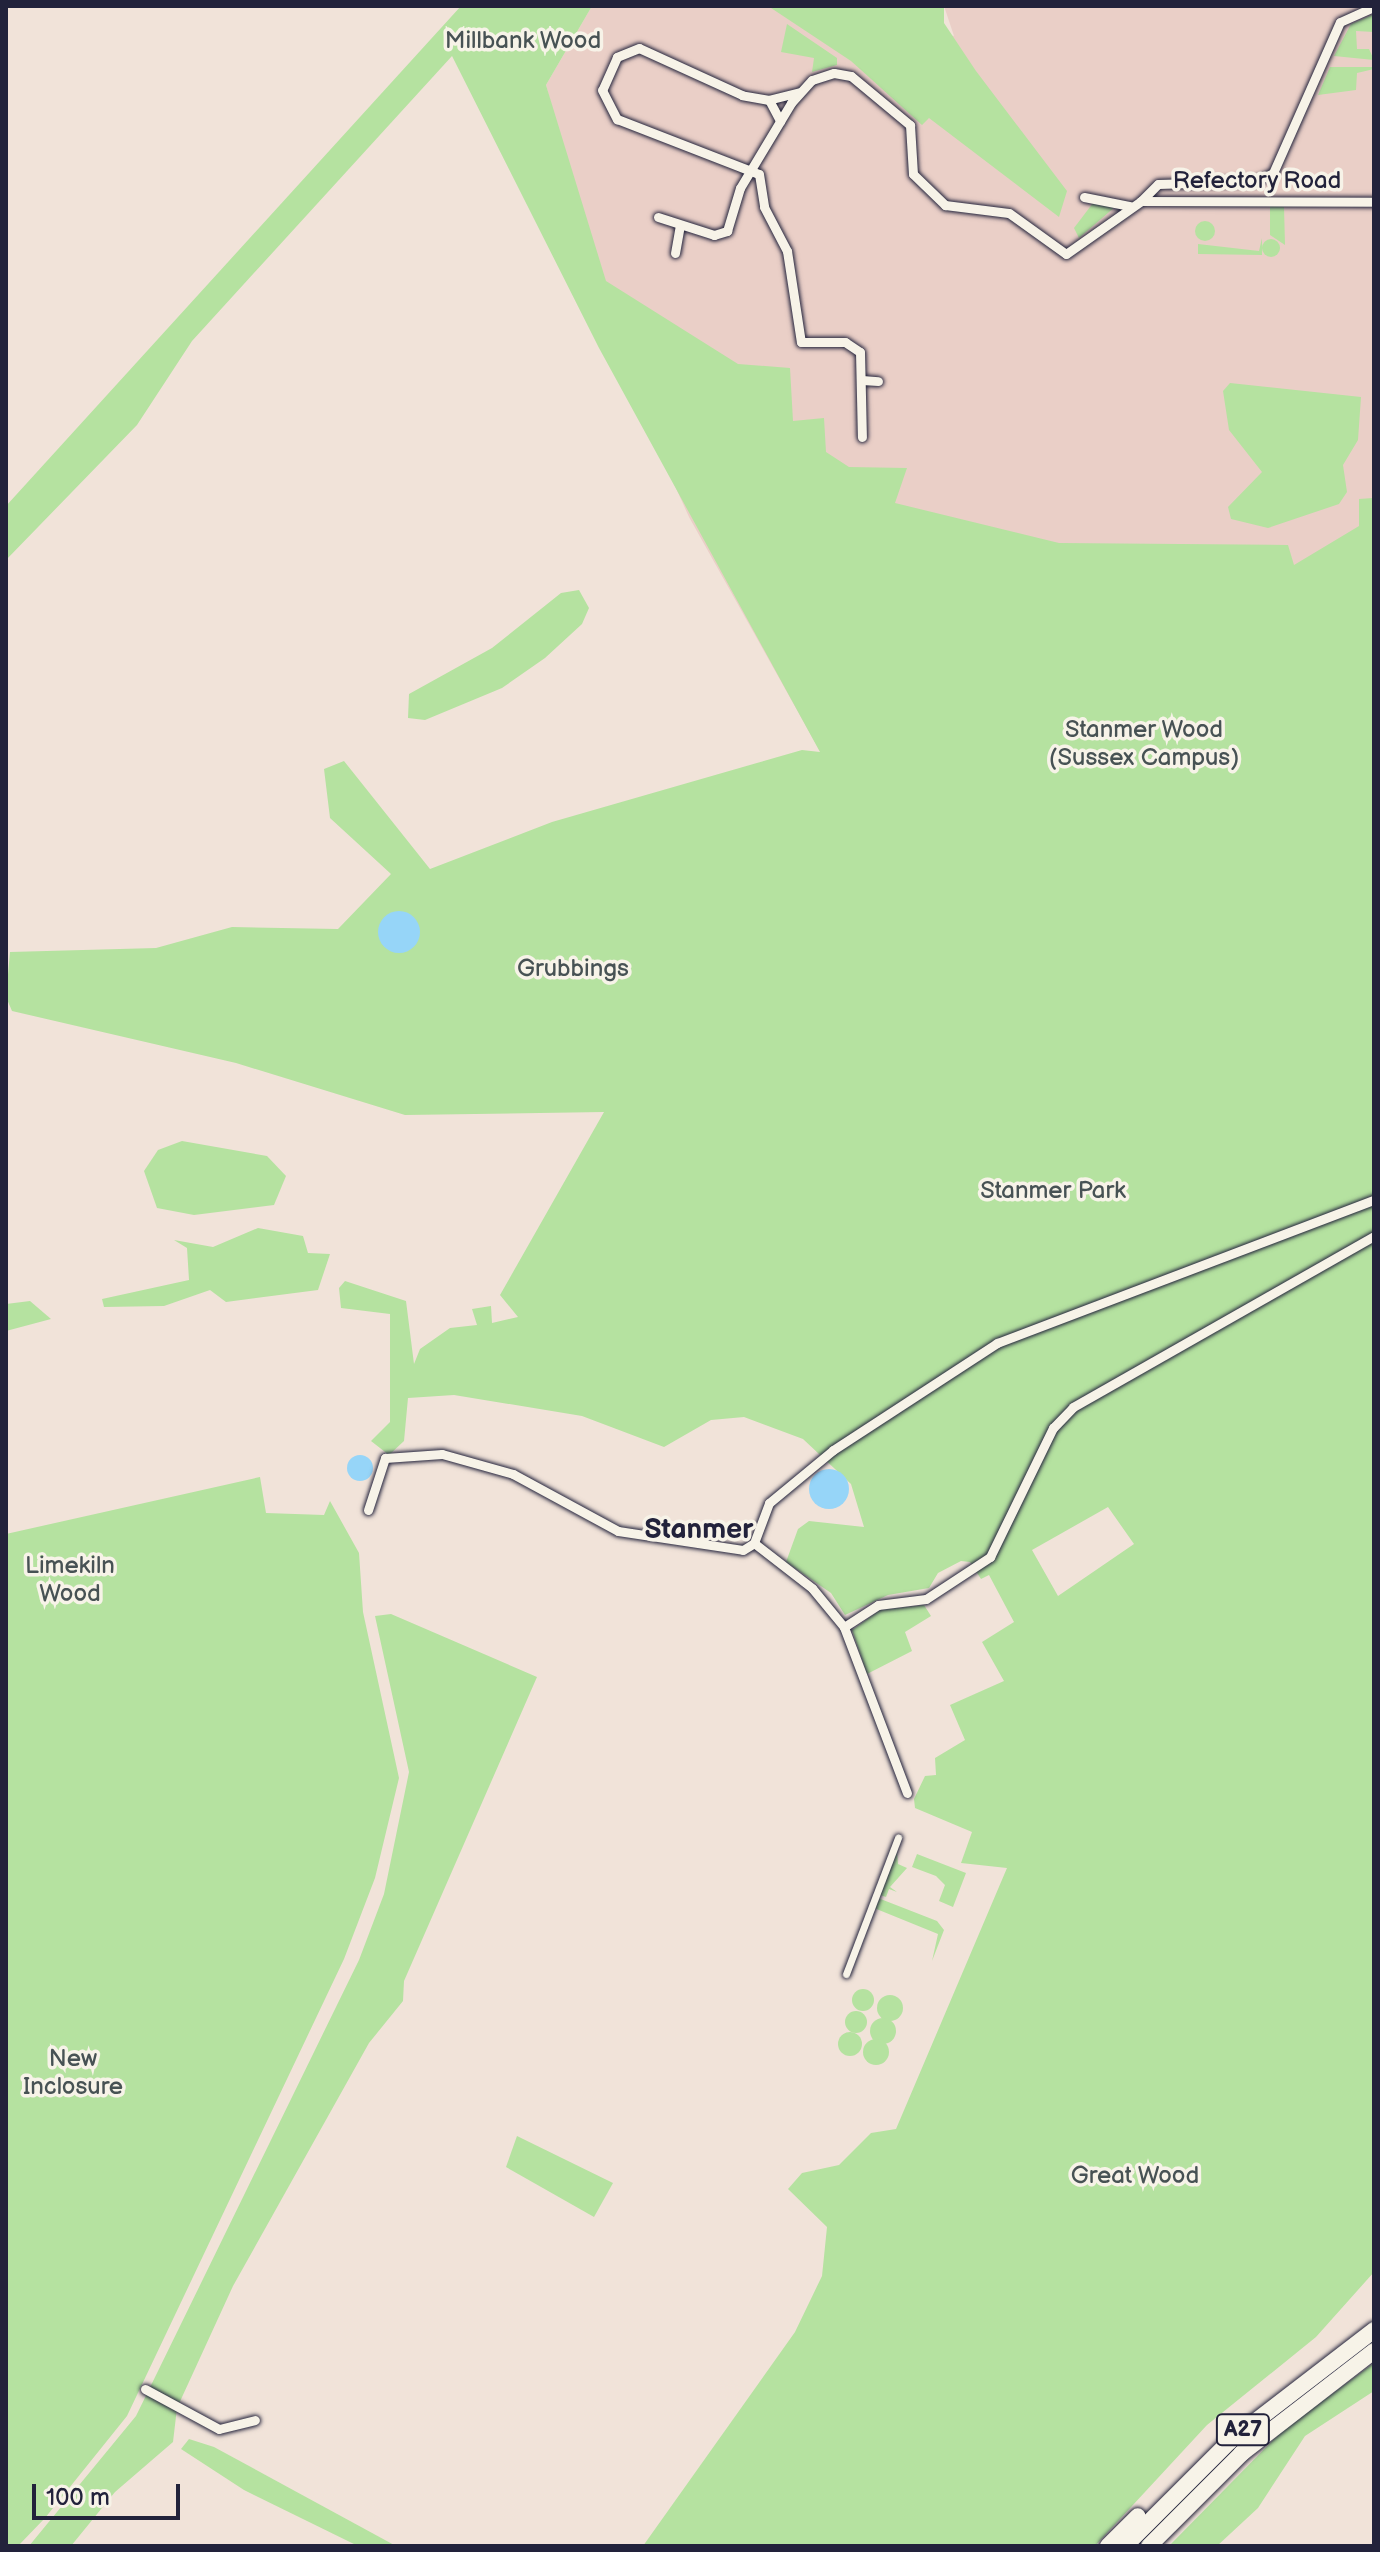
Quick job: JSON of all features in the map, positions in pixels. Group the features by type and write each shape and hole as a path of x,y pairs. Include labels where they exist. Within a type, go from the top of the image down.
{"highway":[{"name":"A27","path":"1108,2546 1174,2481 1374,2330"},
{"name":"A27","path":"1149,2546 1242,2453 1374,2351"},
{"name":"A27","path":"1125,2546 1230,2441"}],"street":[{"path":"658,217 680,226 727,231 754,170 780,121 800,92 820,76 851,76 910,125 913,174 945,205 1009,213 1064,253 1141,201 1158,184 1256,181 1273,173 1340,22 1374,7"},
{"path":"800,92 769,100 639,48 617,57 603,83 604,106 617,119 754,170 787,251 801,342 854,345 862,380 862,437"},
{"path":"769,100 780,121"},
{"path":"1084,197 1130,206"},
{"name":"Refectory Road","path":"1141,201 1374,202"},
{"path":"675,253 680,226"},
{"path":"862,380 878,381"},
{"path":"368,1510 385,1458 442,1454 513,1474 618,1531 743,1550 754,1543 763,1514 790,1480 997,1343 1374,1200"},
{"path":"844,1627 878,1605 926,1599 990,1557 1053,1428 1073,1407 1374,1236"},
{"path":"754,1543 812,1588 844,1627 907,1793"},
{"path":"846,1974 898,1838"},
{"path":"145,2389 219,2429 255,2420"}],"shaded area":[{"path":"592,6 768,6 954,36 944,6 1374,6 1374,541 821,753 689,517 626,377 546,85"}],"green space":[{"path":"461,6 592,6 546,85 606,281 738,364 790,368 793,421 824,418 826,452 849,467 907,468 895,503 1059,543 1288,545 1294,565 1359,526 1359,499 1373,498 1374,2272 1316,2337 1207,2425 1095,2546 643,2546 795,2332 822,2276 827,2227 788,2189 802,2173 839,2165 871,2133 896,2129 1007,1868 961,1863 972,1832 915,1808 914,1799 925,1776 936,1775 935,1758 965,1740 950,1705 1004,1681 982,1642 1014,1622 989,1575 981,1579 970,1562 961,1561 938,1573 929,1588 888,1595 845,1615 831,1593 786,1562 798,1529 809,1521 864,1527 851,1484 803,1439 744,1417 711,1420 664,1447 582,1416 454,1395 408,1398 404,1441 389,1455 371,1441 390,1422 390,1314 341,1308 339,1288 345,1281 406,1301 414,1364 420,1349 450,1328 477,1325 472,1309 491,1306 492,1323 518,1317 500,1295 604,1112 405,1115 236,1063 12,1011 6,997 10,952 156,948 232,927 338,929 391,874 330,818 324,769 344,761 430,869 552,822 802,750 820,752 599,348 452,56 192,341 137,425 6,560 6,506","holes":["1108,1507 1134,1544 1058,1596 1032,1550"]},
{"path":"768,6 944,6 944,23 976,71 1067,191 1059,217 929,118 922,125 851,61"},
{"path":"1374,14 1374,32 1356,31 1357,49 1369,49 1374,60 1334,56 1351,24"},
{"path":"787,24 837,58 837,65 812,72 814,58 781,52"},
{"path":"1330,67 1374,69 1357,73 1356,90 1318,95"},
{"path":"1093,203 1116,206 1079,238 1074,228"},
{"path":"1270,203 1284,207 1285,245 1270,235"},
{"path":"1205,221 1212,224 1215,231 1212,238 1205,241 1198,238 1195,231 1198,224"},
{"path":"1262,238 1262,255 1198,254 1198,244 1259,251"},
{"path":"1271,239 1280,248 1271,257 1262,248"},
{"path":"1230,383 1361,397 1358,440 1343,465 1347,492 1339,504 1268,528 1231,519 1228,507 1262,472 1229,430 1223,391"},
{"path":"579,590 589,608 582,624 545,658 502,688 425,720 408,718 409,694 492,648 561,593"},
{"path":"182,1141 267,1156 286,1176 274,1205 194,1215 157,1208 144,1171 158,1150"},
{"path":"258,1228 303,1236 308,1253 330,1254 318,1290 226,1302 210,1290 164,1306 104,1307 102,1299 189,1280 187,1248 174,1240 213,1247"},
{"path":"30,1301 51,1319 6,1331 6,1304"},
{"path":"260,1477 266,1513 324,1515 330,1501 359,1553 363,1612 399,1778 375,1878 344,1959 127,2416 45,2518 18,2546 6,2546 6,1534"},
{"path":"924,1605 931,1616 905,1632 912,1651 867,1674 852,1630 880,1610"},
{"path":"391,1614 537,1677 404,1981 403,2001 369,2043 233,2286 177,2408 173,2442 115,2492 71,2546 29,2546 136,2416 359,1960 384,1894 409,1772 375,1616"},
{"path":"897,1851 898,1864 907,1868 890,1887 897,1892 889,1889 886,1897 880,1895"},
{"path":"917,1854 966,1873 953,1907 939,1901 945,1885 936,1876 912,1867"},
{"path":"878,1898 937,1921 944,1930 932,1961 938,1934 874,1908"},
{"path":"859,1989 867,1989 874,2000 867,2011 859,2011 852,2004 852,1996"},
{"path":"890,1995 899,1999 903,2008 899,2017 890,2021 881,2017 877,2008 881,1999"},
{"path":"852,2011 860,2011 867,2022 860,2033 852,2033 845,2026 845,2018"},
{"path":"883,2018 892,2022 896,2031 892,2040 883,2044 874,2040 870,2031 874,2022"},
{"path":"850,2032 859,2035 862,2044 859,2053 850,2056 841,2053 838,2044 841,2035"},
{"path":"876,2039 885,2043 889,2052 885,2061 876,2065 867,2061 863,2052 867,2043"},
{"path":"517,2136 613,2183 594,2217 506,2167"},
{"path":"1374,2363 1374,2391 1305,2436 1258,2508 1217,2546 1169,2546 1283,2430"},
{"path":"189,2439 214,2447 396,2546 358,2546 244,2490 181,2449"}],"water":[{"path":"399,911 414,917 420,932 414,947 399,953 384,947 378,932 384,917"},
{"path":"360,1455 369,1459 373,1468 369,1477 360,1481 351,1477 347,1468 351,1459"},
{"path":"829,1469 843,1475 849,1489 843,1503 829,1509 815,1503 809,1489 815,1475"}],"district":[{"name":"Stanmer","path":"699,1530"}],"park label":[{"name":"Millbank Wood","path":"523,41"},
{"name":"Stanmer Wood (Sussex Campus)","path":"1144,744"},
{"name":"Grubbings","path":"573,969"},
{"name":"Stanmer Park","path":"1053,1191"},
{"name":"Limekiln Wood","path":"70,1580"},
{"name":"New Inclosure","path":"73,2073"},
{"name":"Great Wood","path":"1135,2176"}]}
